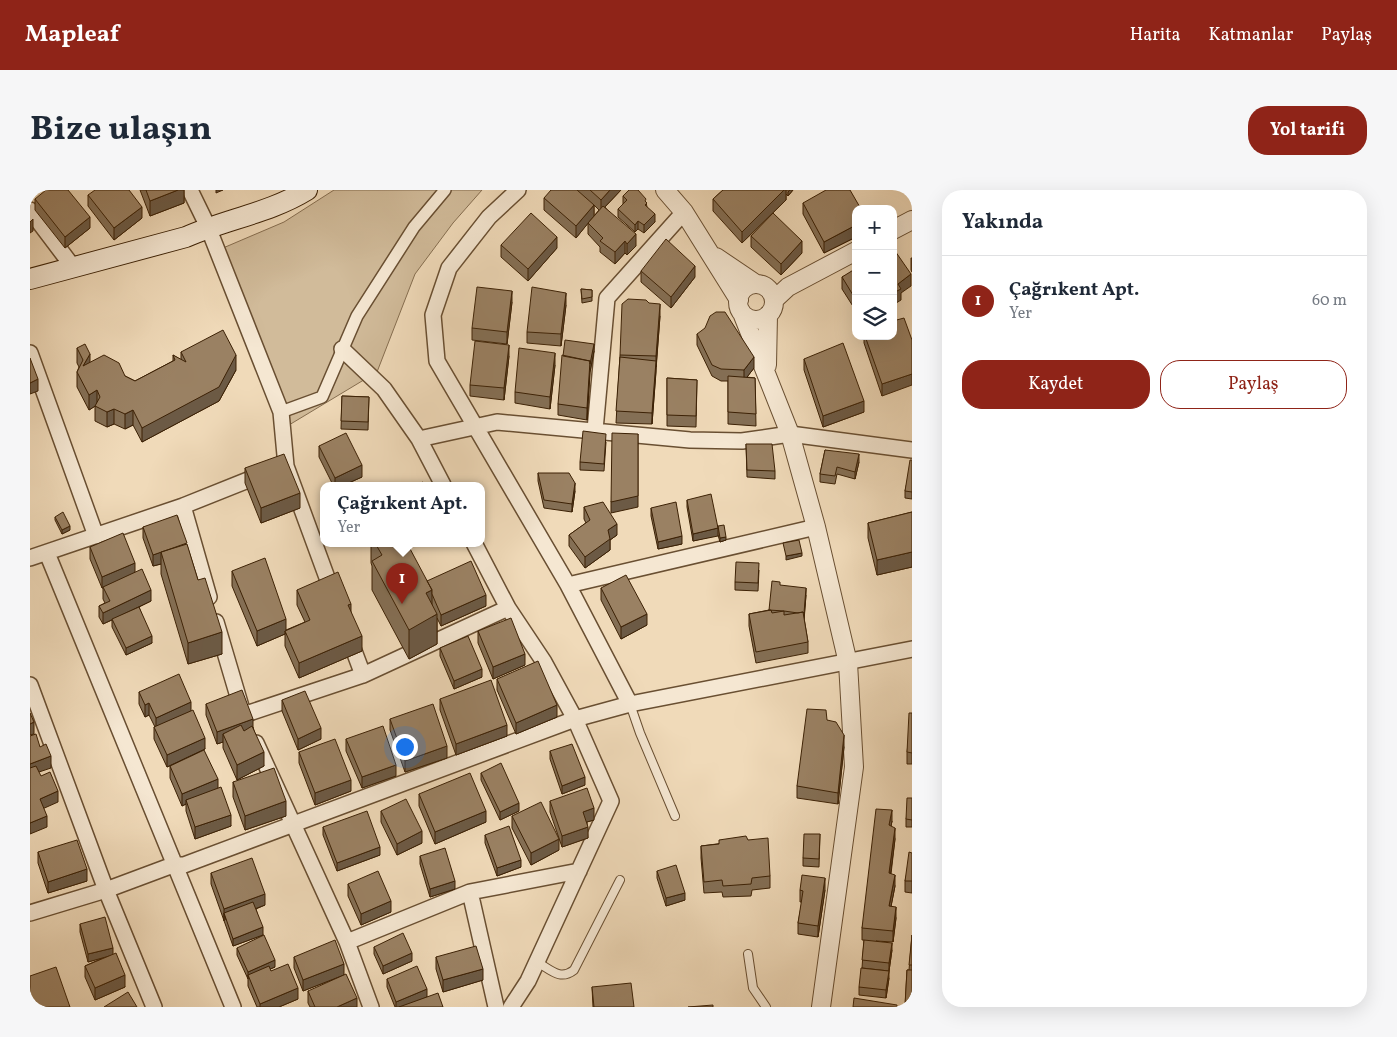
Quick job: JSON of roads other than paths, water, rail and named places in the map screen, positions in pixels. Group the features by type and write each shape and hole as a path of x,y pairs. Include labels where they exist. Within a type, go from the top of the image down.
{"main road":[{"path":"30,279 186,237 208,227 288,202 306,190"}],"street":[{"path":"190,190 208,227 281,412 286,466 363,676"},
{"path":"281,412 322,397 357,316 414,227 446,190"},
{"path":"518,190 489,218 449,268 433,315 437,361 568,585 630,704"},
{"path":"665,190 684,212 712,254 741,306 767,373 790,434 816,527 848,663 854,767 821,1007"},
{"path":"30,210 73,268"},
{"path":"594,430 608,298 684,212"},
{"path":"897,228 912,220"},
{"path":"741,306 753,319 771,307 788,287 852,253"},
{"path":"712,254 756,284 768,288 771,307 767,373"},
{"path":"741,306 744,289 756,284"},
{"path":"342,349 384,389 419,439 441,482"},
{"path":"30,353 96,536"},
{"path":"419,439 497,422 560,430 594,430 690,440 742,442 790,434 912,450"},
{"path":"30,558 183,506 286,466"},
{"path":"183,506 243,715 347,942 372,1007"},
{"path":"568,585 816,527"},
{"path":"476,547 508,608 544,662 575,718 611,800 537,962 511,1007"},
{"path":"47,553 233,1007"},
{"path":"243,715 363,676 508,608"},
{"path":"30,913 106,890 173,864 184,865 575,718 630,704 912,649"},
{"path":"30,685 106,890 154,1007"},
{"path":"347,942 470,892 579,871"},
{"path":"470,892 496,1007"}],"lane":[{"path":"630,704 640,733 675,816"},
{"path":"537,962 559,976 566,976 574,970 620,880"},
{"path":"748,954 753,988 766,1007"}],"place":[{"name":"Çağrıkent Apt.","path":"402,604"}]}
